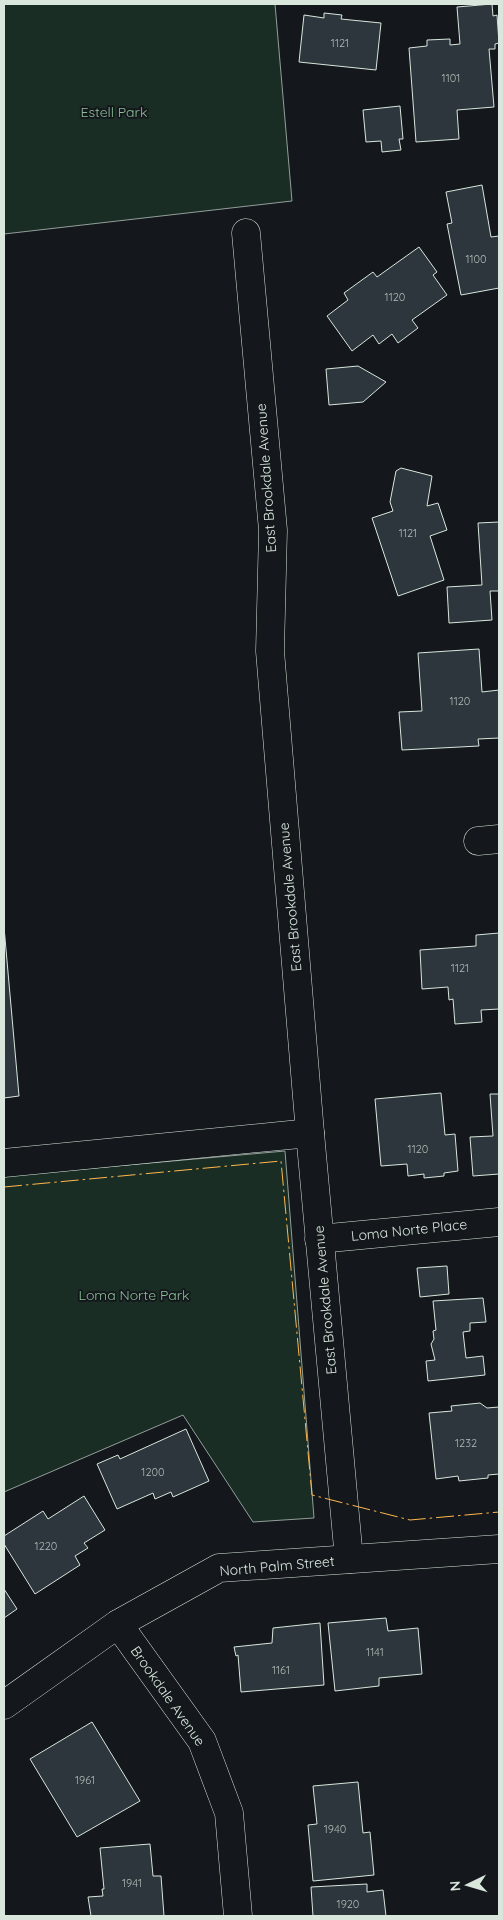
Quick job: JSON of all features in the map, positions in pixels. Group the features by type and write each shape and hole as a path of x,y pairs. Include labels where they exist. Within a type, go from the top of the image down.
{"street":[{"name":"East Brookdale Avenue","path":"246,233 273,530 270,651 319,1239 349,1559"},
{"path":"4,1163 310,1133"},
{"name":"Loma Norte Place","path":"319,1239 499,1222"},
{"name":"North Palm Street","path":"4,1705 118,1624 219,1568 499,1549"},
{"name":"Brookdale Avenue","path":"118,1624 202,1742 229,1813 238,1916"}],"green space":[{"name":"Estell Park","path":"4,4 275,4 292,201 4,234"},
{"name":"Loma Norte Park","path":"285,1151 314,1518 253,1522 183,1415 4,1492 4,1176"}],"building":[{"path":"492,4 493,16 497,15 499,43 495,44 495,49 489,49 494,107 457,110 459,139 416,142 409,48 427,46 427,40 450,39 450,45 460,44 457,7"},
{"path":"324,13 342,15 341,19 381,23 376,70 299,62 304,15 324,18"},
{"path":"400,106 403,139 399,139 401,150 382,152 381,141 366,142 363,110"},
{"path":"482,185 491,237 499,236 499,288 461,295 447,224 452,223 446,192"},
{"path":"419,247 437,272 433,275 447,295 412,320 418,328 398,343 392,334 379,344 373,335 352,351 327,316 348,300 344,293 373,272 377,277"},
{"path":"358,366 386,382 363,402 329,405 326,369"},
{"path":"401,468 432,476 427,506 438,503 447,530 430,536 444,580 398,596 372,518 393,511 390,502 396,471"},
{"path":"499,522 499,591 490,591 492,620 449,623 447,587 482,585 478,523"},
{"path":"479,649 482,692 499,690 499,738 478,739 479,746 402,750 399,712 422,711 418,653"},
{"path":"4,927 19,1096 4,1098"},
{"path":"499,933 499,1009 481,1010 482,1022 455,1024 453,999 449,1000 448,987 422,989 420,950 476,946 476,935"},
{"path":"441,1093 445,1135 455,1134 458,1171 444,1173 444,1176 424,1178 424,1174 408,1176 407,1164 381,1166 375,1099"},
{"path":"490,1094 499,1094 499,1174 473,1176 470,1137 493,1136"},
{"path":"447,1266 449,1294 420,1297 417,1268"},
{"path":"483,1298 486,1322 470,1323 470,1331 463,1332 466,1358 483,1356 485,1375 428,1381 426,1361 435,1360 431,1344 434,1339 433,1331 436,1330 433,1301"},
{"path":"480,1403 487,1408 499,1407 499,1474 488,1475 488,1478 459,1481 458,1476 436,1479 429,1413 452,1411 451,1406"},
{"path":"186,1429 209,1481 173,1497 171,1492 155,1499 153,1493 117,1509 97,1464 118,1455 120,1459"},
{"path":"84,1496 105,1530 84,1543 88,1548 75,1556 80,1565 35,1594 4,1544 4,1536 43,1511 48,1519"},
{"path":"4,1589 17,1609 4,1618"},
{"path":"386,1618 388,1631 418,1628 422,1674 379,1678 379,1686 335,1691 328,1623"},
{"path":"320,1623 324,1685 241,1692 238,1655 236,1656 234,1647 272,1643 273,1628"},
{"path":"92,1722 140,1801 77,1837 30,1759"},
{"path":"358,1782 363,1833 370,1832 374,1875 313,1881 308,1825 317,1824 313,1786"},
{"path":"150,1844 153,1876 161,1876 164,1916 91,1916 88,1897 103,1896 102,1889 104,1889 100,1848"},
{"path":"367,1884 367,1892 383,1890 386,1916 313,1916 311,1887"}],"power":[{"path":"4,1187 281,1161 312,1495 410,1520 499,1512"}]}
